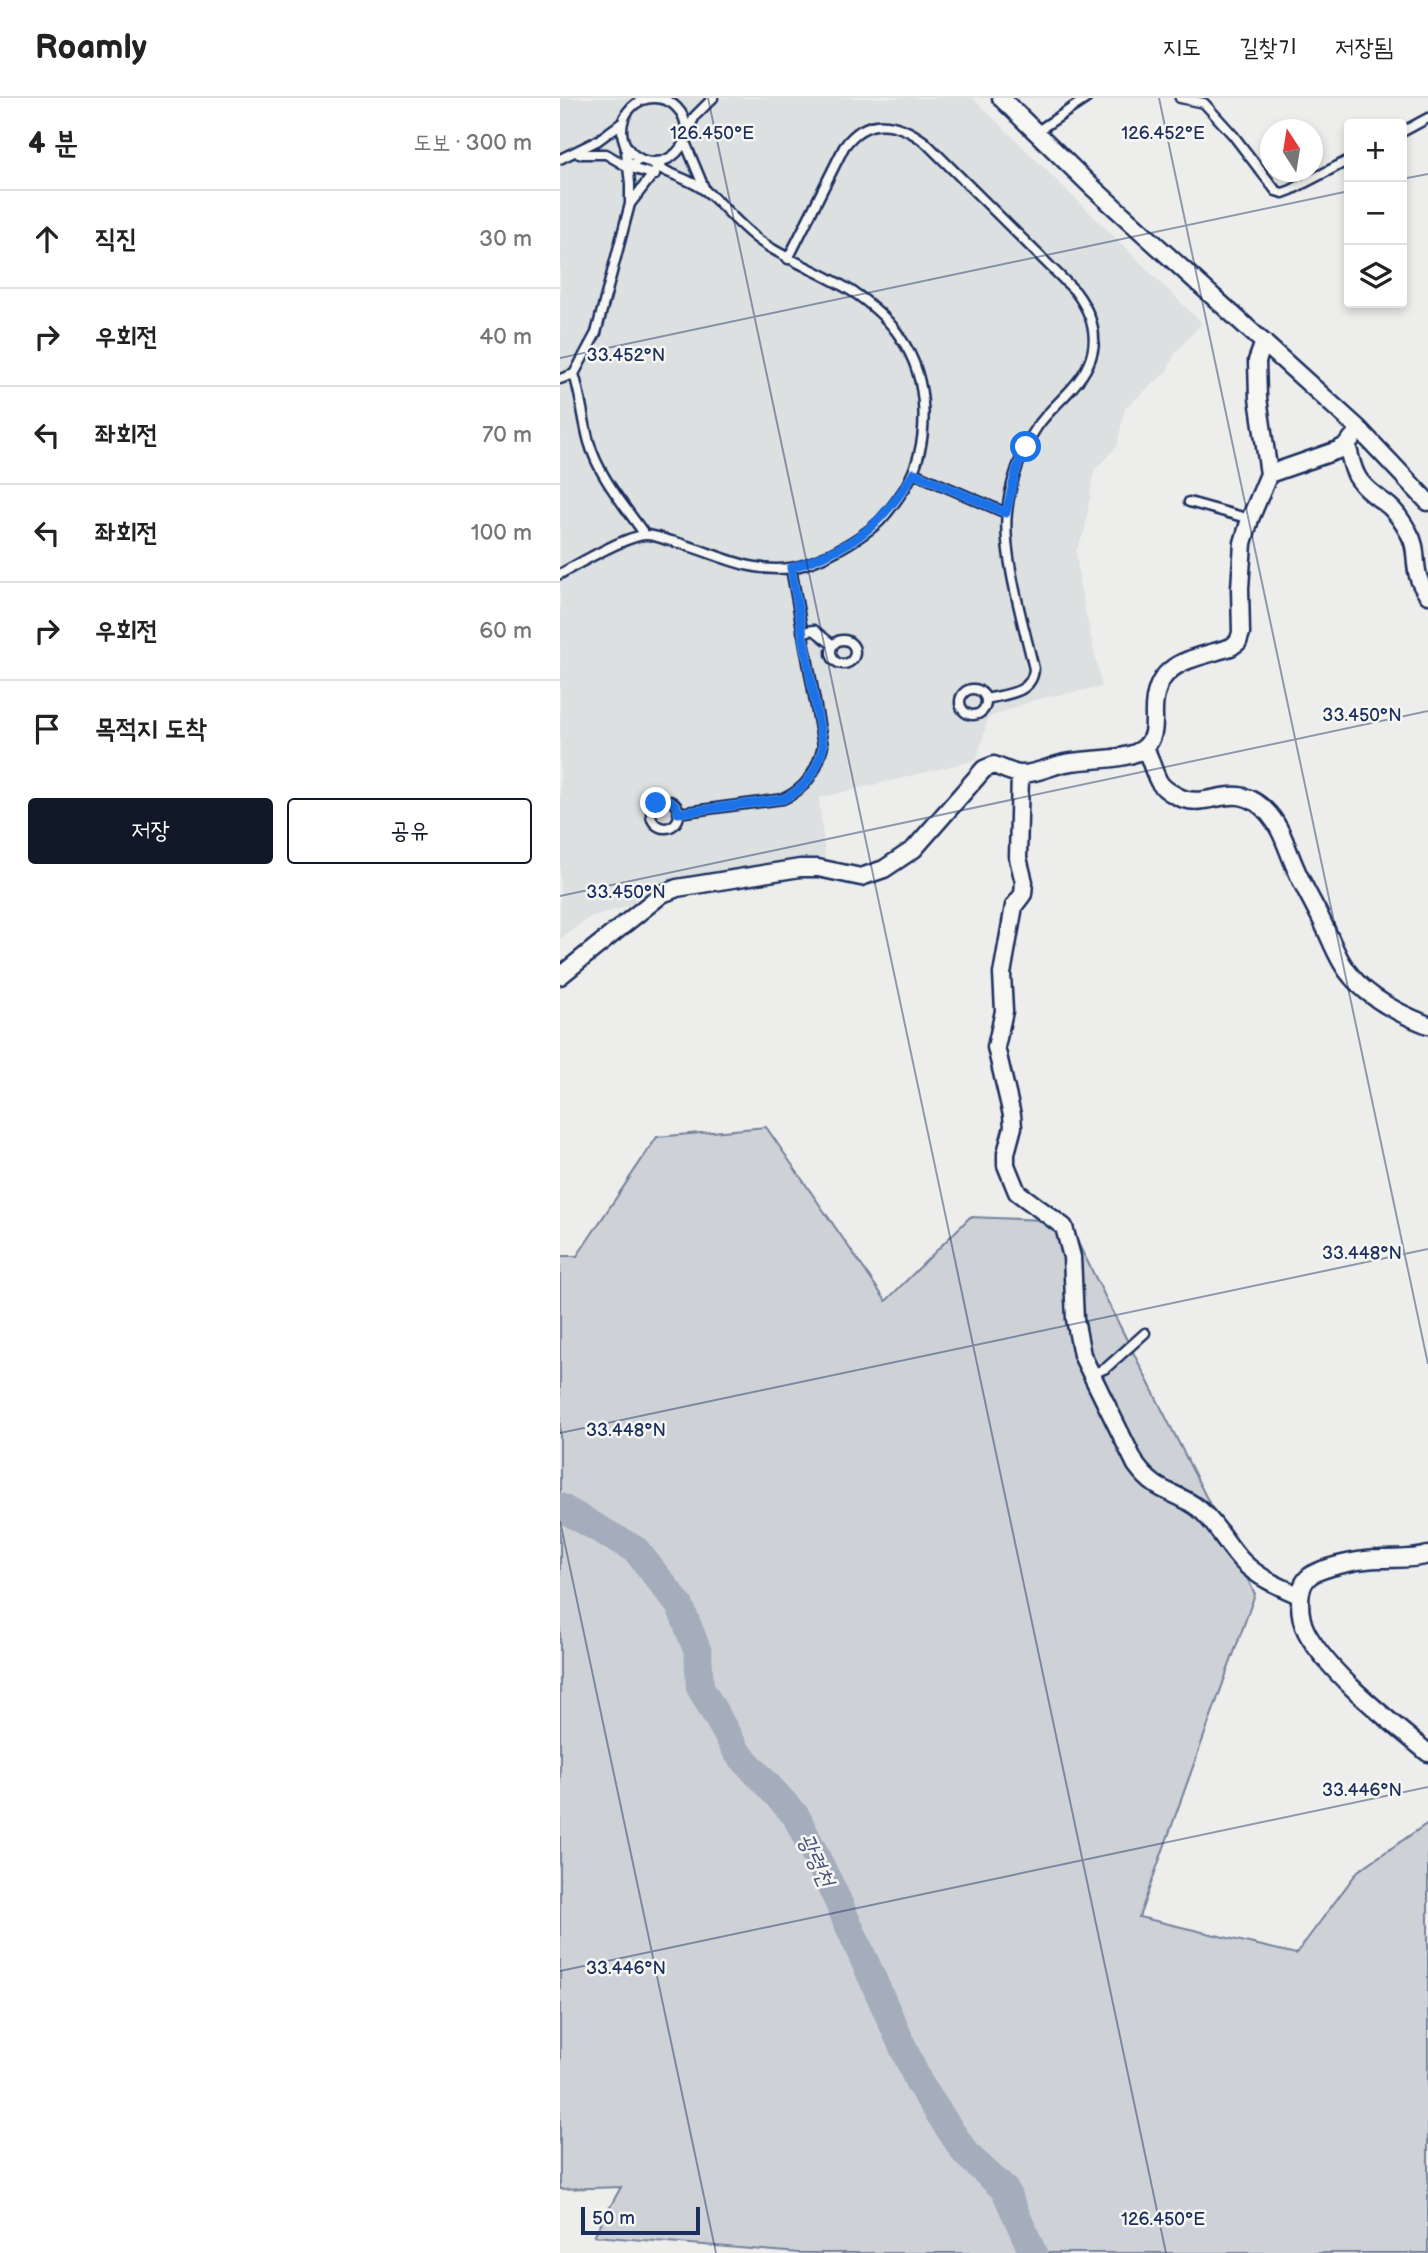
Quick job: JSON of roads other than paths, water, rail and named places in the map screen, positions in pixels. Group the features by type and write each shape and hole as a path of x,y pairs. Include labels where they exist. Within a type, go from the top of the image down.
{"street":[{"path":"1001,98 1358,428 1428,502"},
{"path":"560,976 662,894 677,888 800,867 861,877 884,869 914,849 984,769 994,765 1020,774 1070,761 1130,755 1145,747 1152,738 1155,688 1161,676 1181,663 1231,647 1238,642 1241,633 1241,563 1250,519 1269,474 1258,398 1257,362 1264,342"},
{"path":"1269,474 1348,445 1358,428"},
{"path":"1348,445 1353,469 1359,481 1395,512 1413,539 1417,579 1428,595"},
{"path":"1145,747 1159,782 1182,799 1191,802 1233,795 1245,797 1268,813 1283,837 1295,868 1342,964 1360,984 1384,1003 1428,1025"},
{"path":"1020,774 1018,858 1024,882 1023,894 1014,906 1002,974 1004,1011 996,1047 1012,1115 1013,1127 1006,1153 1006,1165 1017,1192 1064,1227 1072,1257 1077,1336 1090,1375 1136,1465 1147,1479 1165,1492 1198,1508 1242,1562 1255,1573 1294,1593"},
{"path":"1428,1555 1419,1558 1366,1560 1317,1572 1306,1578 1300,1598 1306,1630 1320,1652 1365,1699 1428,1753"}],"lane":[{"path":"630,204 658,164 672,158 685,142 695,116 713,98"},
{"path":"1036,132 1087,98"},
{"path":"1180,98 1206,101 1276,191 1291,191 1344,163"},
{"path":"560,379 574,374 596,333 630,204 628,167 622,133 628,112 646,99 667,99 682,113 687,132"},
{"path":"1407,129 1428,118"},
{"path":"574,155 623,122"},
{"path":"788,258 844,147 852,136 866,128 882,124 906,130 925,142 1074,291 1091,316 1094,329 1091,358 1074,386 1035,429 1017,468 1006,513 1009,554 1034,669 1033,678 1028,686 1020,691 986,699"},
{"path":"685,142 705,190"},
{"path":"625,144 631,153 640,159 658,164 668,173"},
{"path":"560,159 574,155 606,154 628,167 652,176 668,173 680,175 705,190 763,244 856,295 879,313 901,337 921,390 924,417 922,443 914,473 896,502 879,522 852,541 819,558 791,568 741,565 696,548 645,535 595,554 560,574"},
{"path":"628,167 640,159"},
{"path":"574,374 590,444 599,467 645,535"},
{"path":"914,473 1006,513"},
{"path":"1189,502 1250,519"},
{"path":"678,813 783,799 796,793 818,765 823,747 791,568"},
{"path":"802,632 814,630 833,645"},
{"path":"1090,1375 1107,1368 1145,1333"}],"waterway":[{"name":"광령천","path":"560,1507 636,1550 680,1606 698,1652 700,1687 737,1752 796,1816 836,1897 919,2083 966,2154 1005,2190 1033,2253"}]}
